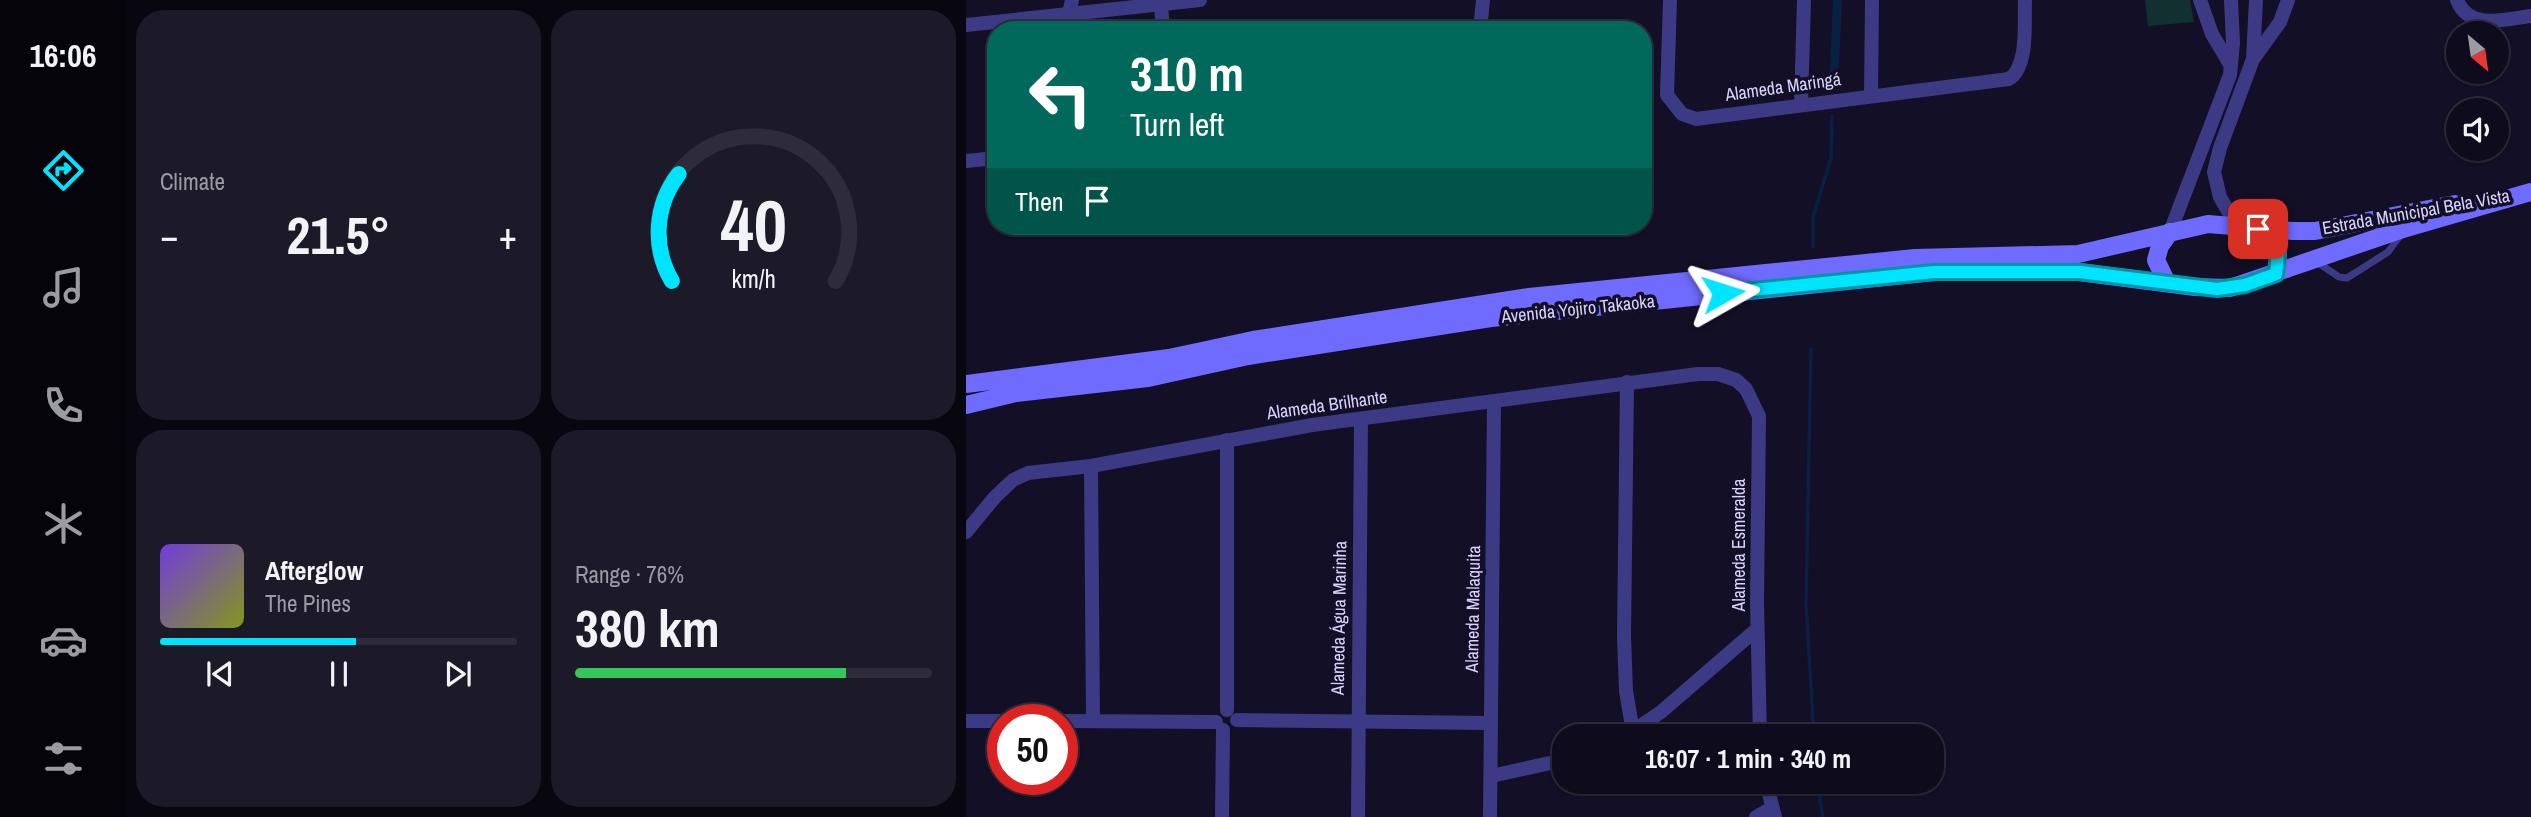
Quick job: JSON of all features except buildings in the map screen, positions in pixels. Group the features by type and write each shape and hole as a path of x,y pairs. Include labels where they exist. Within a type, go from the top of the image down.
{"main road":[{"name":"Estrada Municipal Bela Vista","path":"2276,274 2406,228 2531,192"},
{"name":"Estrada Municipal Bela Vista","path":"2258,229 2315,231 2531,192"},
{"name":"Avenida Yojiro Takaoka","path":"966,384 1169,358 1266,338 1529,298 1915,258 2078,254 2208,224 2258,229"},
{"path":"2258,229 2274,240 2278,254 2276,274"},
{"path":"2167,284 2156,260 2160,246 2170,232"},
{"name":"Avenida Yojiro Takaoka","path":"966,405 1016,393 1148,378 1248,356 1491,318 1852,279 1934,272 2041,272 2114,275 2217,289 2245,285 2276,274"}],"street":[{"path":"989,21 1070,7 1161,5 1200,0"},
{"path":"1481,21 1483,0"},
{"name":"Alameda Maringá","path":"1670,0 1667,95 1682,114 1696,119 2009,79 2020,64 2025,0"},
{"path":"1801,104 1804,0"},
{"path":"1871,95 1872,0"},
{"path":"2200,0 2212,34 2231,66"},
{"path":"2170,232 2231,66 2231,0"},
{"path":"2253,59 2256,0"},
{"path":"2236,225 2220,197 2214,172 2220,148 2253,59 2280,22 2288,0"},
{"path":"2457,0 2465,15 2477,20 2531,16"},
{"path":"1161,5 1162,21"},
{"path":"966,25 987,21"},
{"path":"2233,43 2254,41"},
{"path":"966,161 987,159"},
{"name":"Alameda Brilhante","path":"966,532 995,497 1013,480 1028,473 1091,466 1227,440 1361,419 1628,382 1718,374"},
{"name":"Alameda Esmeralda","path":"1718,374 1736,380 1746,389 1759,416 1757,629 1760,724"},
{"path":"1628,382 1624,636 1628,724"},
{"name":"Alameda Malaquita","path":"1490,817 1494,402"},
{"name":"Alameda Água Marinha","path":"1358,817 1361,419"},
{"path":"1078,721 1220,726 1233,729 1227,440"},
{"path":"1091,466 1093,721"},
{"path":"1644,724 1757,629"},
{"path":"1232,715 1357,721 1491,723"},
{"path":"966,721 987,721"},
{"path":"1220,726 1222,817"},
{"path":"1491,776 1552,763"},
{"path":"1756,817 1773,813 1769,794"}],"lane":[{"path":"2314,260 2339,277 2347,278 2388,252 2406,228"}],"green space":[{"path":"2145,0 2190,0 2194,22 2148,26"}],"water":[{"path":"1833,0 1842,0 1838,90 1829,90"}],"waterway":[{"path":"1813,247 1813,217 1831,158 1832,116"},
{"path":"1811,349 1806,603 1813,724"},
{"path":"1819,794 1823,817"}],"route":[{"path":"1723,293 1965,271 2080,272 2194,287 2230,288 2276,274 2278,254 2274,240 2258,229"}]}
